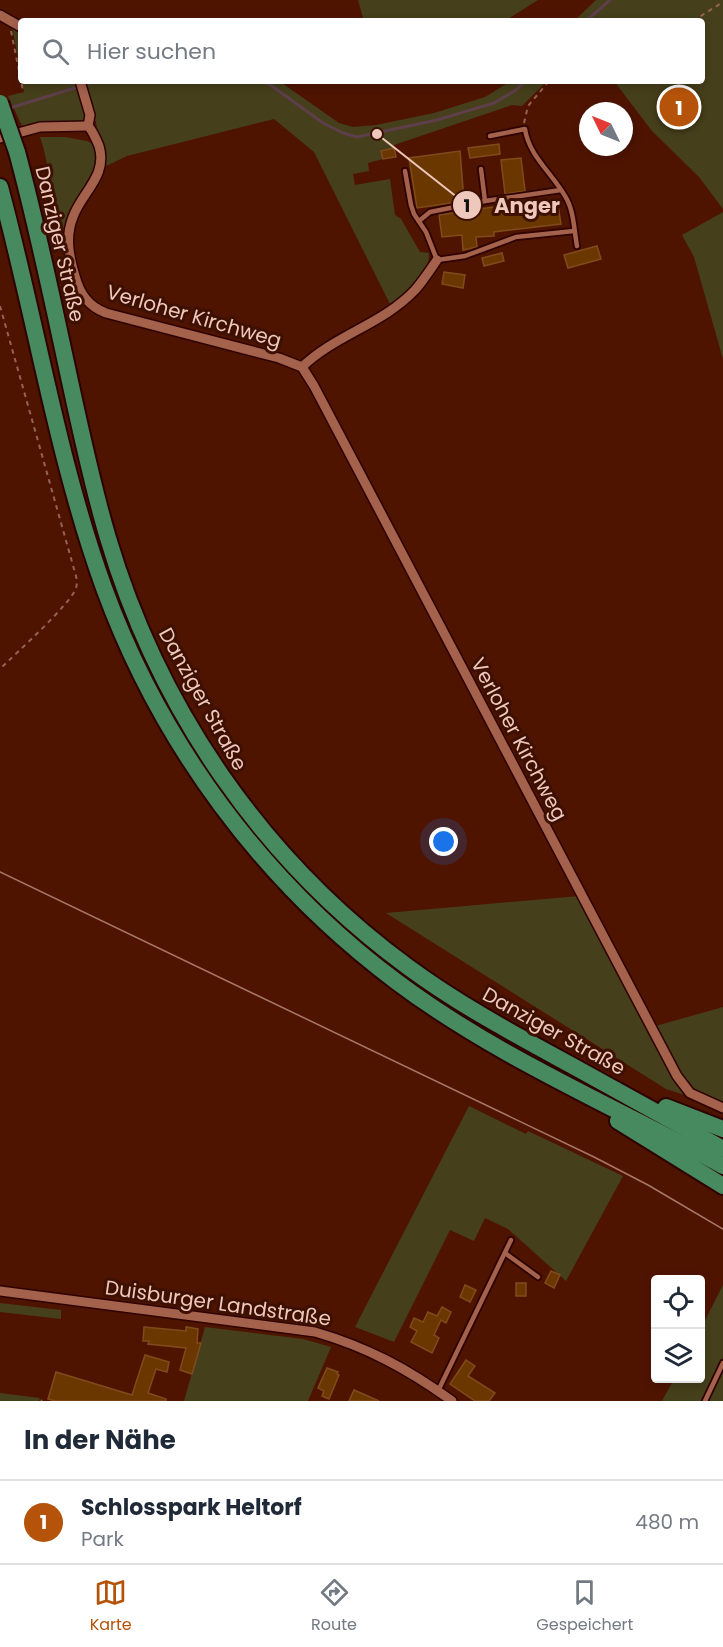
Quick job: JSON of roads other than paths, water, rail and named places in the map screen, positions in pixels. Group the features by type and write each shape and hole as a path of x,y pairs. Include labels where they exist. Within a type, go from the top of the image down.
{"highway":[{"name":"Danziger Straße","path":"0,103 17,152 91,473 107,538 122,583 144,641 201,748 234,796 264,834 306,879 348,918 408,967 486,1018 723,1149"},
{"name":"Danziger Straße","path":"0,187 72,480 104,588 156,705 188,759 247,839 292,889 337,933 396,982 437,1010 559,1080 723,1166"},
{"path":"559,1080 565,1092 723,1186"},
{"path":"620,1092 637,1093 675,1112 723,1129"}],"street":[{"path":"0,15 18,26"},
{"name":"Verloher Kirchweg","path":"81,84 91,119 88,126 101,156 96,180 72,218 68,244 77,281 85,299 93,307 106,314 279,358 302,367 676,1076 690,1093 723,1108"},
{"path":"0,138 40,128 88,126"},
{"name":"Verloher Kirchweg","path":"302,367 324,348 378,318 401,302 414,291 437,260"},
{"name":"Duisburger Landstraße","path":"0,1291 315,1332 340,1339 382,1356 452,1401"}],"lane":[{"path":"490,136 525,129 526,138 533,152 566,197 577,246"},
{"path":"481,169 485,201"},
{"path":"405,171 411,205 426,232 437,260 465,256 516,237 574,231"},
{"path":"419,222 430,212 561,190"},
{"path":"438,1391 511,1240"},
{"path":"504,1253 538,1277"},
{"path":"705,1401 723,1363"}],"waterway":[{"path":"589,18 610,0"},
{"path":"7,109 87,84"},
{"path":"268,84 323,123 357,137 437,120 494,103 522,84"}],"tram line":[{"path":"0,872 594,1157 648,1185 723,1229"}],"place":[{"name":"Schlosspark Heltorf","path":"679,107"},
{"name":"Anger","path":"377,134"}]}
